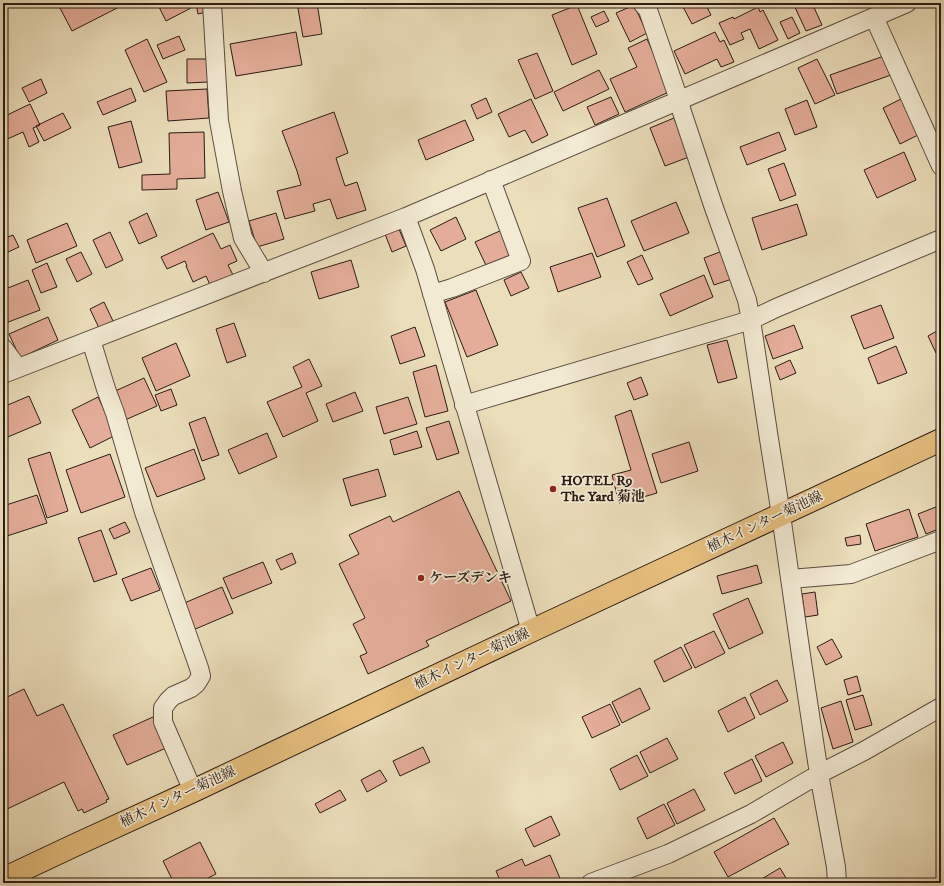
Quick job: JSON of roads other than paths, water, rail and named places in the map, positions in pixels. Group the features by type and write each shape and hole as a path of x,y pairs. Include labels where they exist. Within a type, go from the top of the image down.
{"main road":[{"name":"植木インター菊池線","path":"3,879 941,440"}],"street":[{"path":"212,3 219,121 232,191 243,238 264,272"},
{"path":"642,3 648,10 713,205 747,300 752,320 802,662 819,774 836,867 837,883"},
{"path":"3,348 10,371 406,217 907,3"},
{"path":"874,17 941,166"},
{"path":"432,294 452,288 521,261 491,180"},
{"path":"406,217 432,294 531,631"},
{"path":"464,405 752,320 776,308 941,239"},
{"path":"91,340 106,389 116,413 144,512 201,676 196,684 191,688 173,696 163,708 163,722 193,791"},
{"path":"790,579 851,574 941,540"},
{"path":"591,883 668,854 751,814 819,774 864,751 941,707"}],"place":[{"name":"HOTEL R9 The Yard 菊池","path":"553,489"},
{"name":"ケーズデンキ","path":"421,578"}]}
